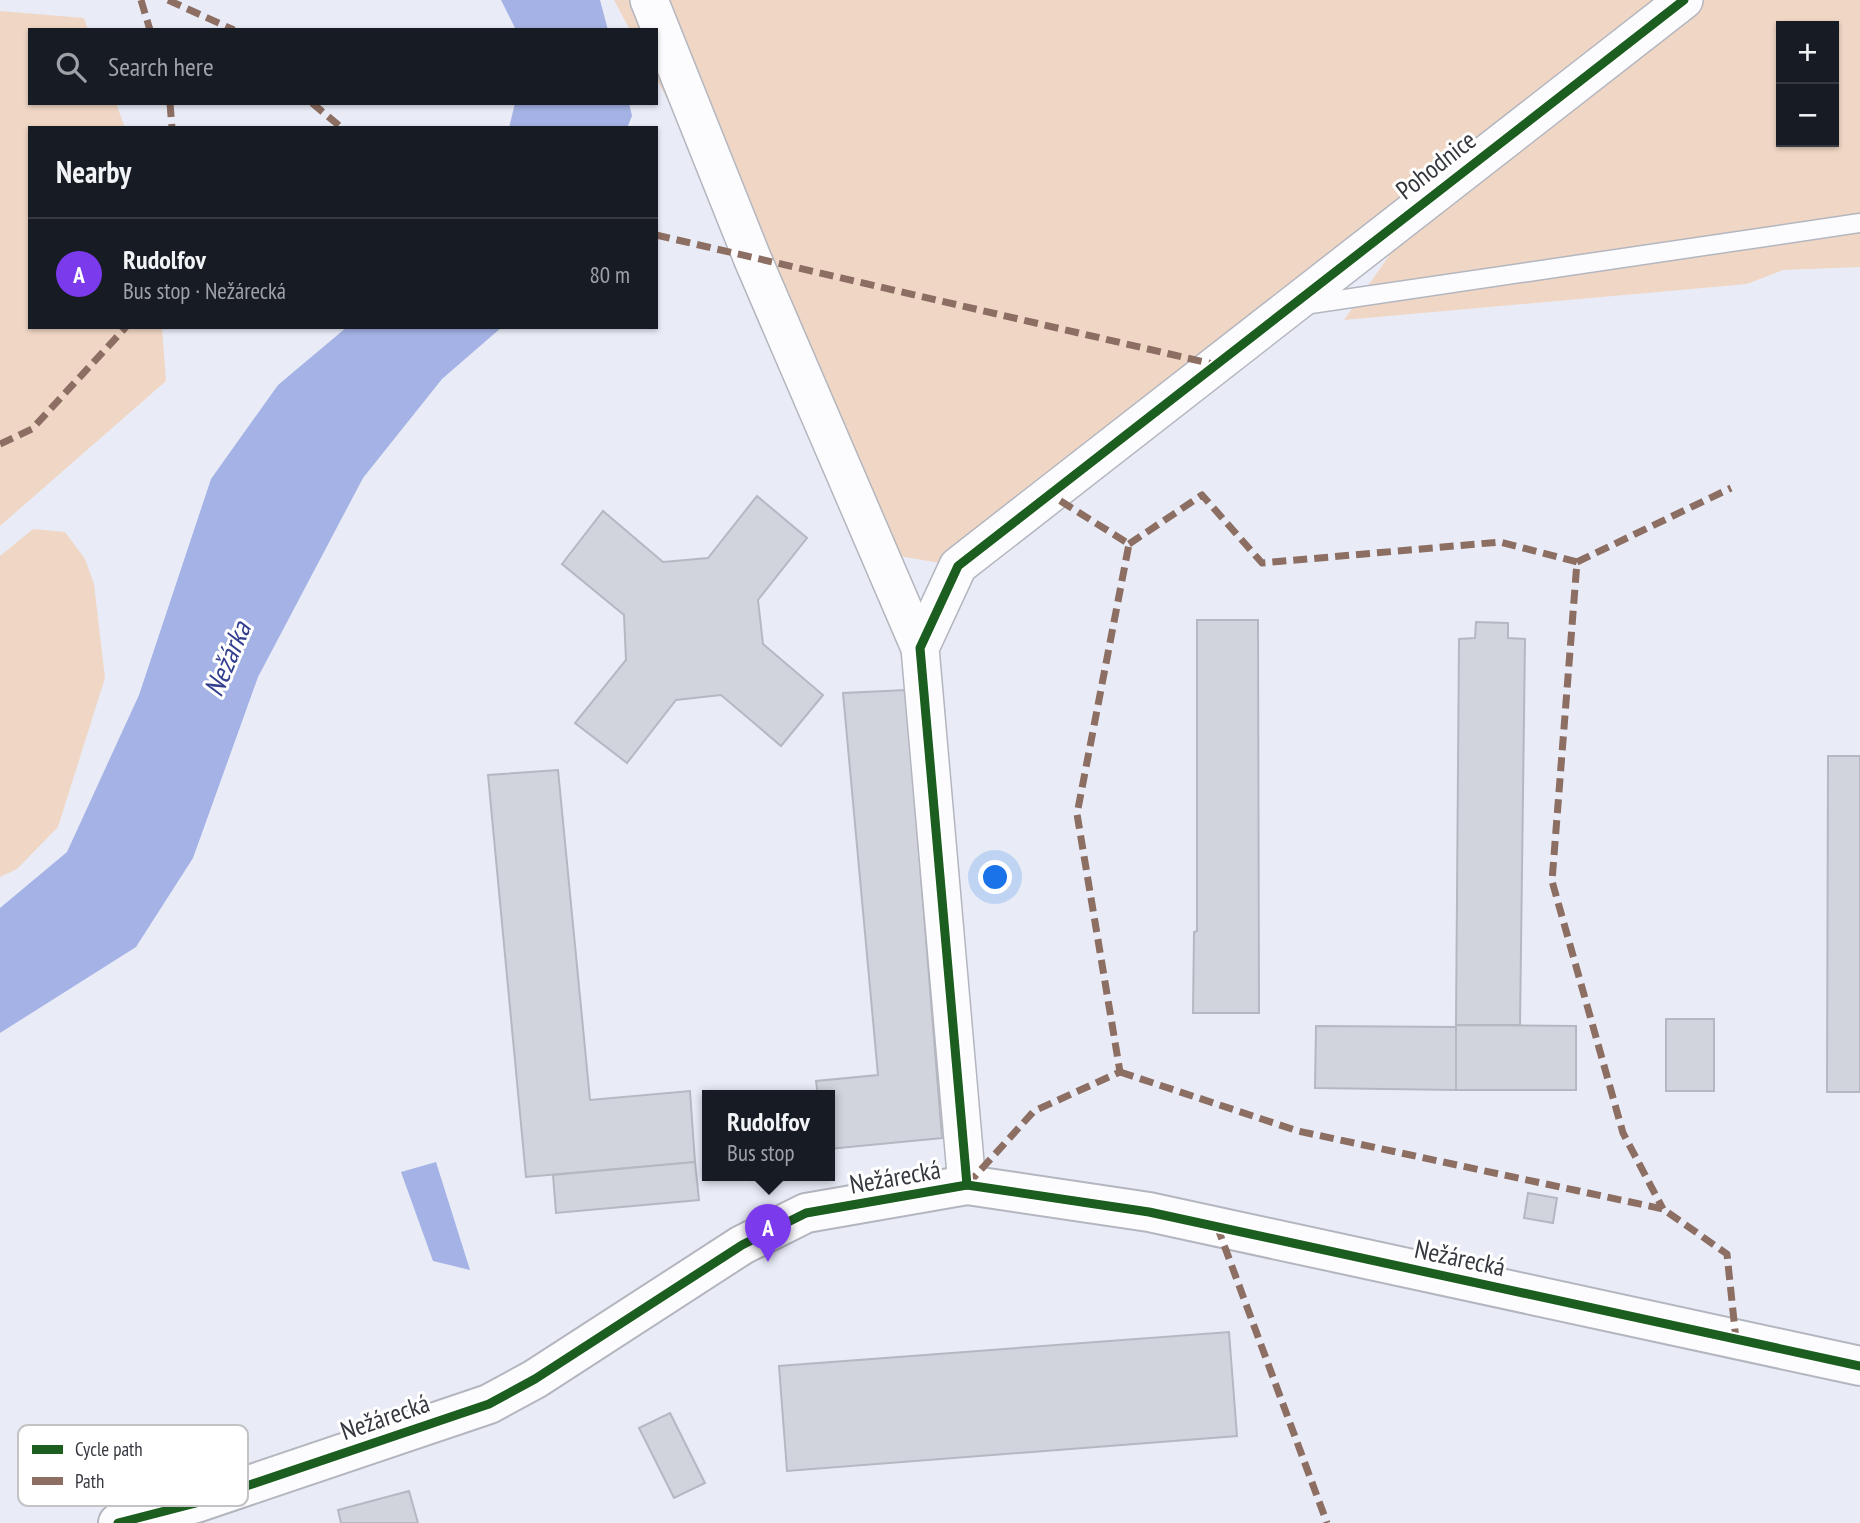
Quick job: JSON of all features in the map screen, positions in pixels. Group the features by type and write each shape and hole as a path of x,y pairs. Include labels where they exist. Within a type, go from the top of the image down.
{"street":[{"path":"649,0 753,260 920,648 967,1185"},
{"name":"Pohodnice","path":"920,648 958,566 1684,0"},
{"name":"Nežárecká","path":"248,1486 489,1405 742,1245 806,1213 967,1185 1149,1212 1860,1366"},
{"name":"Nežárecká","path":"118,1523 184,1506"}],"lane":[{"path":"1290,307 1860,223"}],"shaded area":[{"path":"614,0 1860,0 1860,267 1783,270 1747,284 1344,320 1430,197 958,566 881,553 753,260 658,82 658,28 629,28"},
{"path":"0,11 84,18 87,28 28,28 28,105 117,105 124,126 28,126 28,329 162,329 166,381 0,526"},
{"path":"33,529 65,532 85,559 94,584 105,678 58,827 17,869 0,877 0,556"}],"water":[{"path":"501,0 600,0 607,28 515,28"},
{"path":"515,105 629,105 632,116 628,126 509,126"},
{"name":"Nežárka","path":"345,329 500,329 442,379 363,478 258,677 193,858 136,947 0,1033 0,908 67,852 139,695 211,479 278,385"},
{"path":"436,1162 470,1270 433,1261 401,1172"}],"building":[{"path":"757,496 807,538 758,600 763,644 823,695 781,746 721,695 676,700 627,763 575,723 626,660 624,615 562,564 603,511 663,562 708,558"},
{"path":"1197,620 1258,620 1259,1013 1193,1013 1194,932 1197,931"},
{"path":"1476,622 1508,623 1508,638 1525,639 1520,1025 1456,1025 1459,639 1475,638"},
{"path":"906,690 942,1138 835,1148 835,1090 817,1090 816,1081 878,1075 843,693"},
{"path":"1828,756 1860,756 1860,1092 1827,1092"},
{"path":"558,770 590,1100 690,1091 695,1162 526,1177 488,775"},
{"path":"1666,1019 1714,1019 1714,1091 1666,1091"},
{"path":"1456,1025 1576,1026 1576,1090 1456,1090"},
{"path":"1316,1026 1456,1027 1456,1090 1315,1088"},
{"path":"695,1162 699,1200 556,1213 553,1175"},
{"path":"1528,1193 1557,1198 1553,1223 1524,1218"},
{"path":"1229,1332 1237,1436 787,1471 779,1366"},
{"path":"670,1413 705,1483 674,1498 639,1428"},
{"path":"409,1491 418,1523 341,1523 338,1510"}],"marked path":[{"path":"141,0 149,28"},
{"path":"168,0 230,28"},
{"path":"170,105 172,126"},
{"path":"314,105 340,126"},
{"path":"658,235 1217,365"},
{"path":"0,444 32,429 124,329"},
{"path":"1577,562 1731,488"},
{"path":"967,1185 1034,1111 1120,1072 1077,814 1129,544 1051,495"},
{"path":"1129,544 1202,495 1262,563 1500,542 1577,562 1552,881 1623,1133 1663,1209"},
{"path":"1120,1072 1298,1131 1663,1209 1727,1254 1736,1340"},
{"path":"1217,1226 1327,1523"}],"cycle path":[{"path":"967,1185 920,648 958,566 1684,0"},
{"path":"248,1485 489,1404 535,1379 742,1245 806,1213 967,1185 1149,1212 1860,1366"},
{"path":"118,1523 184,1506"}],"place":[{"name":"Rudolfov","path":"768,1262"}]}
